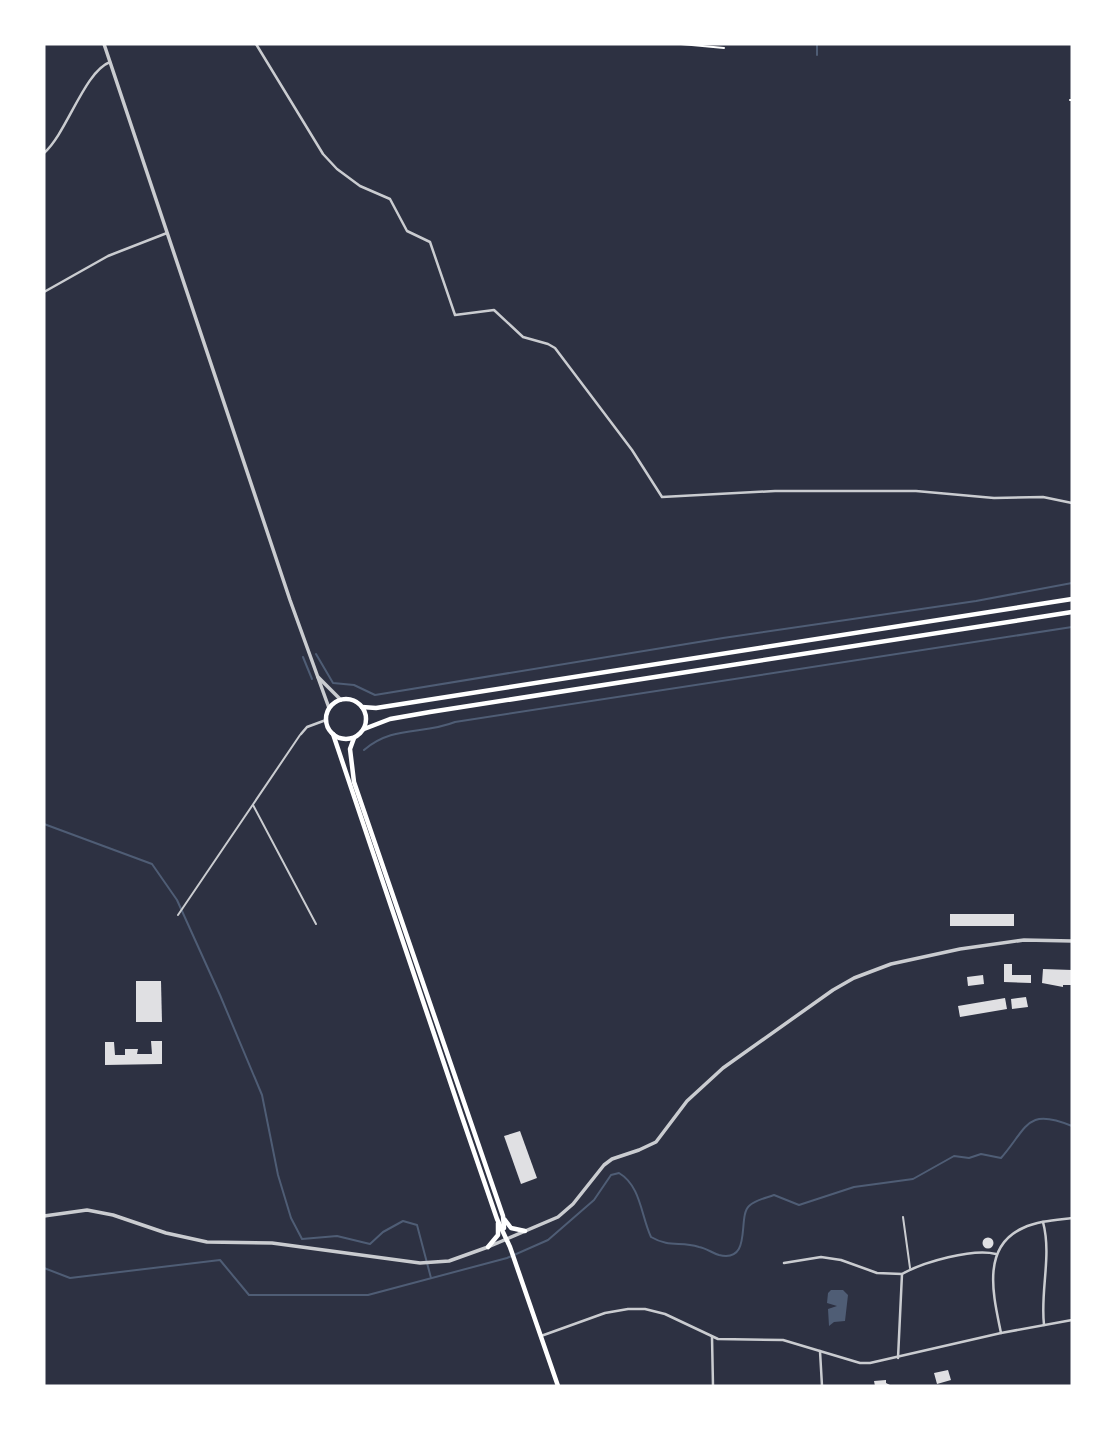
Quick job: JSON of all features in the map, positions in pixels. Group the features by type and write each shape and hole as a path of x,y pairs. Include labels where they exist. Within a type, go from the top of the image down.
{"main road":[{"path":"362,707 376,708 1072,599"},
{"path":"333,734 343,739 354,737 364,729 390,719 411,715 1072,612"},
{"path":"364,729 366,718 362,707 353,700 341,700 329,708 326,720 497,1219 510,1247 558,1386"},
{"path":"354,737 350,749 355,782 503,1216 509,1226 526,1231"},
{"path":"503,1216 504,1231"},
{"path":"488,1247 498,1235 497,1219"}],"street":[{"path":"104,44 329,708"},
{"path":"256,44 323,154 337,169 360,186 390,198 407,230 430,242 455,315 494,310 523,337 555,348 632,450 662,497 775,491 916,491 994,498 1043,497 1072,503"},
{"path":"44,153 98,69 110,62"},
{"path":"44,292 108,256 167,233"},
{"path":"316,674 341,700"},
{"path":"178,915 301,734 307,727 326,720"},
{"path":"253,805 316,924"},
{"path":"44,1216 92,1211 196,1241 272,1243 420,1263 449,1261 547,1223 567,1210 604,1165 612,1159 656,1142 687,1101 723,1068 853,978 891,964 960,949 1024,940 1072,941"},
{"path":"903,1217 910,1270"},
{"path":"1001,1333 992,1279 998,1254 1017,1231 1072,1217"},
{"path":"1043,1223 1048,1247 1042,1310 1044,1325"},
{"path":"784,1263 821,1257 841,1260 877,1273 902,1274 980,1252 998,1254"},
{"path":"898,1358 902,1274"},
{"path":"541,1336 606,1313 636,1308 665,1314 712,1336 734,1340 783,1340 860,1363 898,1358 1001,1333 1072,1320"},
{"path":"712,1336 713,1386"},
{"path":"820,1350 822,1386"}],"path":[{"path":"681,44 724,48"}],"water":[{"path":"831,1290 843,1290 848,1295 845,1321 834,1322 829,1326 828,1309 837,1306 827,1303 828,1293"}],"building":[{"path":"950,914 1014,914 1014,926 950,926"},
{"path":"1004,964 1012,964 1012,975 1031,975 1031,983 1004,982"},
{"path":"1043,969 1072,970 1072,985 1063,987 1042,983"},
{"path":"983,975 984,984 968,986 967,977"},
{"path":"136,981 161,981 162,1022 136,1022"},
{"path":"1026,997 1028,1007 1012,1009 1011,999"},
{"path":"1005,998 1007,1009 960,1017 958,1006"},
{"path":"151,1041 162,1041 162,1064 105,1065 105,1042 114,1042 115,1055 125,1055 125,1049 138,1049 137,1054 152,1054"},
{"path":"520,1131 537,1178 521,1184 504,1136"},
{"path":"988,1238 992,1239 992,1247 988,1248 984,1247 983,1243 984,1239"},
{"path":"948,1370 951,1380 937,1384 934,1373"},
{"path":"886,1380 886,1383 892,1386 875,1386 874,1381"}],"waterway":[{"path":"817,44 817,55"},
{"path":"316,654 333,683 354,685 375,695 723,638 976,601 1072,583"},
{"path":"364,750 386,737 455,722 1072,627"},
{"path":"303,657 312,679"},
{"path":"44,824 152,864 177,900 262,1095 278,1175 291,1218 302,1239 337,1236 370,1244 383,1232 403,1221 417,1225 431,1278"},
{"path":"44,1268 70,1278 220,1260 249,1295 368,1295 507,1258 548,1240 594,1200 611,1175 619,1173 636,1193 651,1237 730,1256 740,1246 749,1206 761,1199 774,1195 799,1205 854,1187 913,1179 954,1156 969,1158 981,1154 1001,1158 1023,1129 1036,1120 1045,1119 1072,1126"}]}
